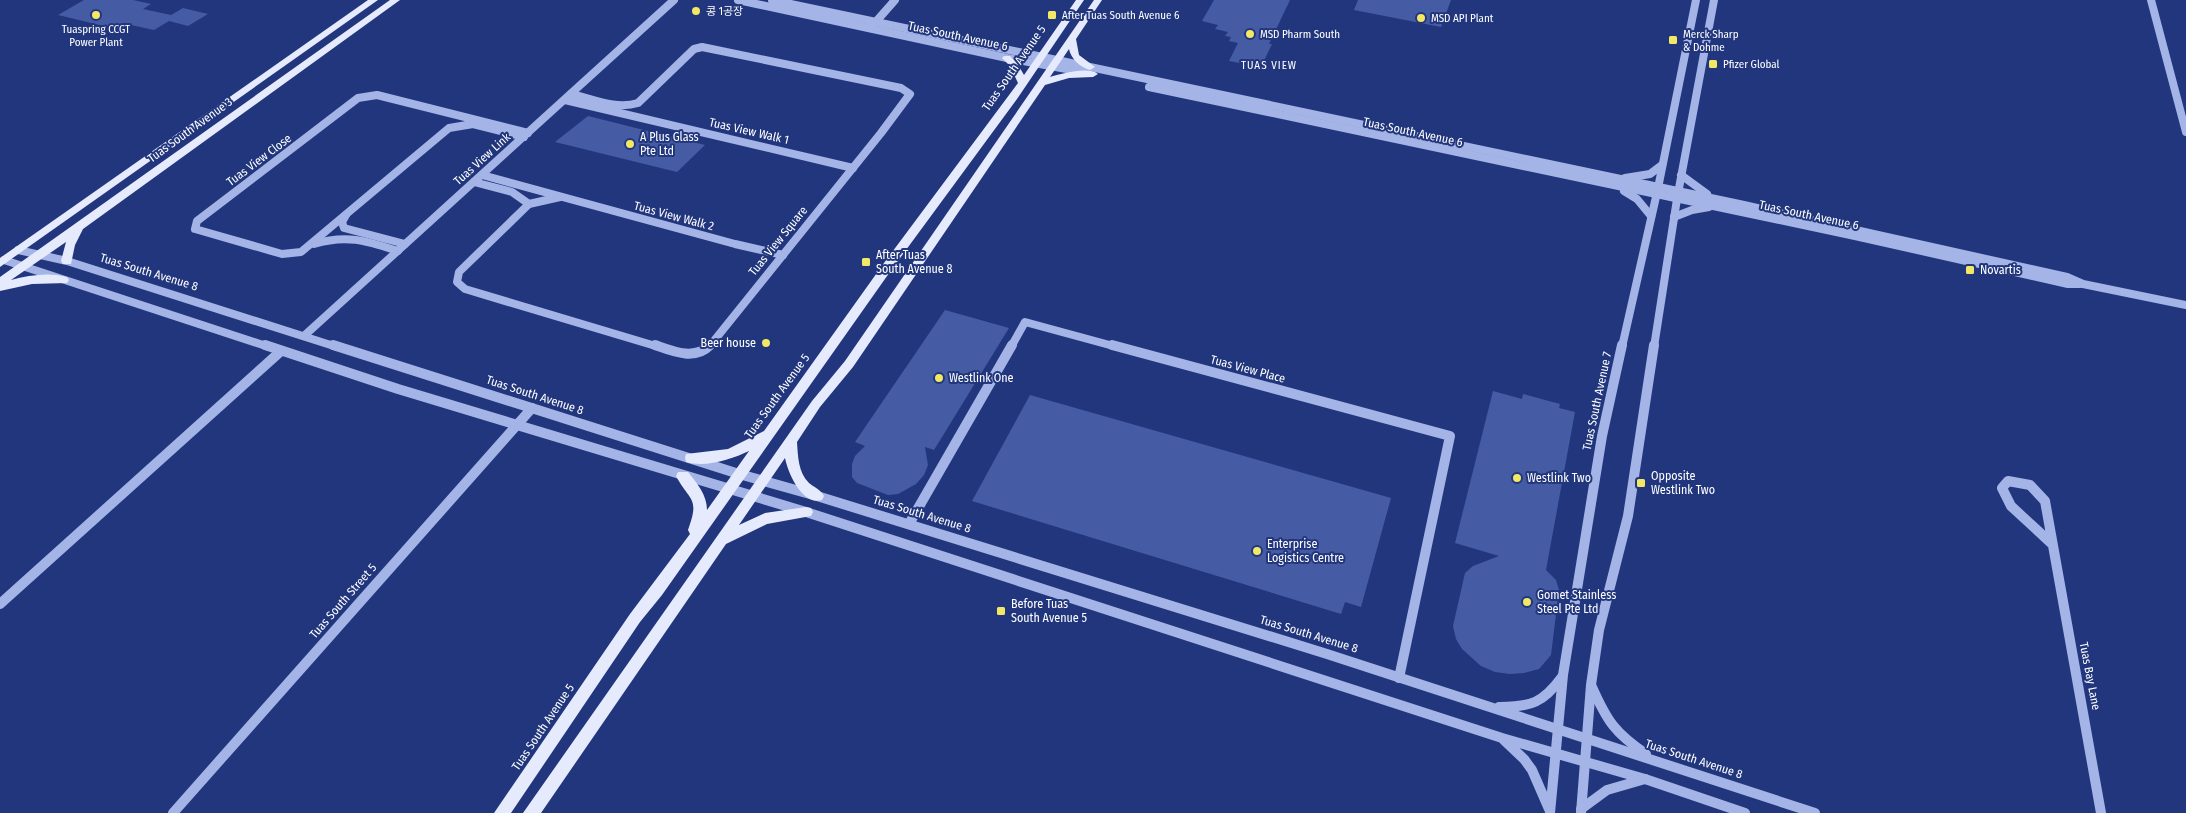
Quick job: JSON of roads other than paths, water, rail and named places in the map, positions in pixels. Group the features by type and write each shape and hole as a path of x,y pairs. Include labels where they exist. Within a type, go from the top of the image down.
{"main road":[{"name":"Tuas South Avenue 3","path":"2,261 374,0"},
{"name":"Tuas South Avenue 3","path":"0,283 396,0"},
{"name":"Tuas South Avenue 5","path":"502,813 635,618 888,266 1023,84 1080,0"},
{"path":"531,813 816,404 849,364 1098,0"},
{"path":"1071,38 1075,56 1091,71"},
{"path":"1007,58 1014,64 1023,84"},
{"path":"1042,83 1068,75 1091,71"},
{"path":"67,261 69,245 81,226"},
{"path":"0,289 14,282 33,279 63,280"},
{"path":"691,458 714,458 737,453 769,433"},
{"path":"790,441 792,464 797,479 806,490 817,496"},
{"path":"683,476 702,500 702,508 689,544"},
{"path":"720,542 764,519 806,512"}],"street":[{"name":"Tuas View Link","path":"305,336 674,0"},
{"name":"Tuas South Avenue 6","path":"738,0 1007,58 1038,60"},
{"name":"Tuas South Avenue 6","path":"772,0 1616,187 1678,195 1717,203 2068,284 2083,284 2186,304"},
{"path":"869,29 896,0"},
{"name":"Tuas South Avenue 7","path":"1550,812 1563,675 1602,436 1657,192 1696,0"},
{"path":"1581,811 1590,685 1599,630 1628,516 1681,175 1714,0"},
{"path":"2151,0 2186,132"},
{"name":"Tuas View Square","path":"529,204 459,272 457,282 465,289 680,353 694,354 708,348 909,97 908,91 702,47 694,49 638,104"},
{"name":"Tuas South Avenue 6","path":"1091,71 1612,178 1657,192"},
{"path":"571,94 621,106 638,104 636,113 640,117"},
{"name":"Tuas View Close","path":"398,251 351,237 326,239 293,254 282,254 196,230 195,227 197,221 358,98 378,95 526,135"},
{"name":"Tuas View Walk 1","path":"564,100 854,168"},
{"path":"449,113 453,116 453,120 449,128"},
{"path":"449,128 473,124 526,135"},
{"name":"Tuas View Close","path":"305,248 449,128"},
{"path":"1612,178 1643,176 1650,174 1662,165"},
{"name":"Tuas View Walk 2","path":"482,175 735,244 783,255"},
{"path":"1681,175 1717,203"},
{"path":"474,182 518,194 525,198 529,204"},
{"path":"1616,187 1637,199 1651,216"},
{"name":"Tuas View Walk 2","path":"529,204 560,197"},
{"path":"1674,217 1717,203"},
{"path":"348,212 342,222 344,228 405,244"},
{"name":"Tuas South Avenue 8","path":"18,250 67,261 739,474 909,524 1399,678 1815,813"},
{"path":"2,261 23,266 281,351 518,425 806,512 1502,738 1645,779 1745,813"},
{"path":"2167,301 2186,300"},
{"name":"Tuas View Place","path":"909,524 1025,322 1450,436 1399,678"},
{"path":"0,604 281,351"},
{"name":"Tuas South Street 5","path":"174,813 532,408"},
{"name":"Tuas Bay Lane","path":"2051,543 2011,506 2002,488 2008,481 2024,482 2038,490 2045,501 2051,543 2101,813"},
{"path":"1491,708 1522,707 1536,702 1549,695 1563,675"},
{"path":"1590,685 1612,730 1622,739 1658,762"},
{"path":"1502,738 1524,759 1532,770 1550,812"},
{"path":"1581,811 1607,790 1645,779"}],"place":[{"name":"콩 1공장","path":"696,11"},
{"name":"Tuaspring CCGT Power Plant","path":"96,15"},
{"name":"After Tuas South Avenue 6","path":"1052,15"},
{"name":"MSD API Plant","path":"1421,18"},
{"name":"MSD Pharm South","path":"1250,34"},
{"name":"Merck Sharp & Dohme","path":"1673,40"},
{"name":"Pfizer Global","path":"1713,64"},
{"name":"A Plus Glass Pte Ltd","path":"630,144"},
{"name":"After Tuas South Avenue 8","path":"866,262"},
{"name":"Novartis","path":"1970,270"},
{"name":"Beer house","path":"766,343"},
{"name":"Westlink One","path":"939,378"},
{"name":"Westlink Two","path":"1517,478"},
{"name":"Opposite Westlink Two","path":"1641,483"},
{"name":"Enterprise Logistics Centre","path":"1257,551"},
{"name":"Gomet Stainless Steel Pte Ltd","path":"1527,602"},
{"name":"Before Tuas South Avenue 5","path":"1001,611"}],"district":[{"name":"TUAS VIEW","path":"1269,65"}]}
